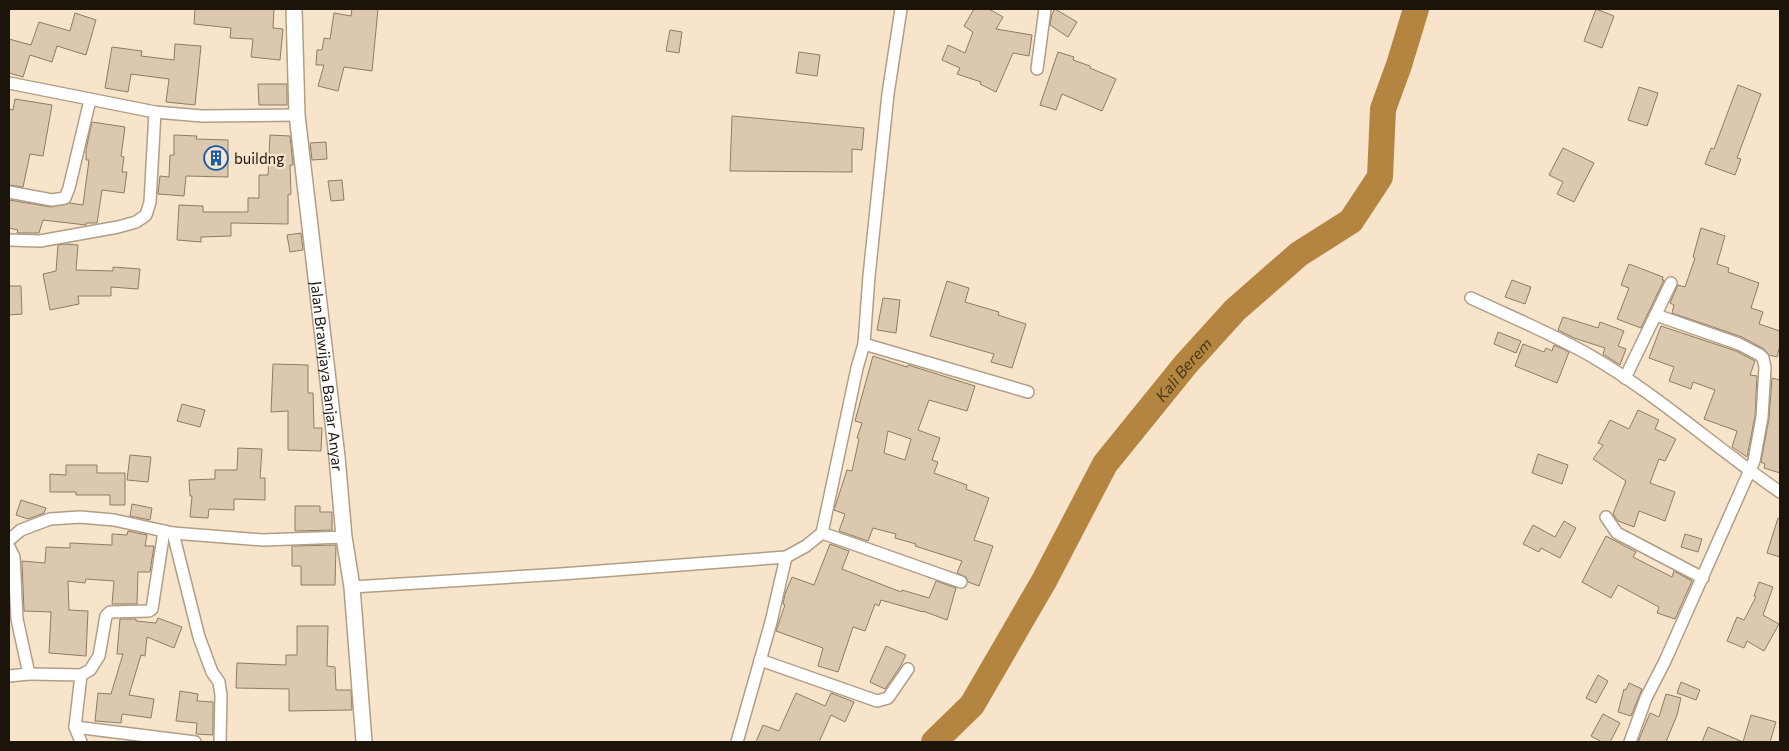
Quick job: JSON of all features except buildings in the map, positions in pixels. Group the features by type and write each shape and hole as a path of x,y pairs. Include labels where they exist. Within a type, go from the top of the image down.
{"street":[{"name":"Jalan Brawijaya Banjar Anyar","path":"294,9 298,115 337,457 344,537 352,587 364,742"},
{"path":"352,587 786,557 806,546 822,533 857,368 864,344 869,276 888,94 900,9"},
{"path":"1036,69 1045,9"},
{"path":"9,83 155,112 202,116 298,115"},
{"path":"9,192 52,200 65,198 90,100"},
{"path":"9,240 40,241 118,227 136,222 146,215 150,202 155,112"},
{"path":"1625,378 1671,284"},
{"path":"1471,298 1557,338 1590,356 1625,378 1780,492"},
{"path":"1630,742 1646,698 1703,578 1754,461 1762,417 1765,368 1763,358 1760,355 1739,344 1656,315"},
{"path":"864,344 1028,392"},
{"path":"9,540 21,530 50,519 80,517 114,520 168,532 263,540 344,537"},
{"path":"1606,517 1617,533 1703,578"},
{"path":"9,676 29,674 81,675 90,670 99,656 106,616 110,612 149,611 152,609 168,532"},
{"path":"168,532 199,637 212,672 219,682 221,695 220,742"},
{"path":"822,533 962,582"},
{"path":"9,547 14,557 17,619 29,674"},
{"path":"737,742 786,557"},
{"path":"760,660 877,701 888,698 908,669"},
{"path":"81,675 75,727 81,742"},
{"path":"75,727 195,742"}],"waterway":[{"name":"Kali Berem","path":"934,742 972,705 1044,581 1105,464 1186,364 1235,310 1299,254 1351,221 1380,177 1383,109 1416,9"}],"place":[{"name":"buildng","path":"216,158"}]}
